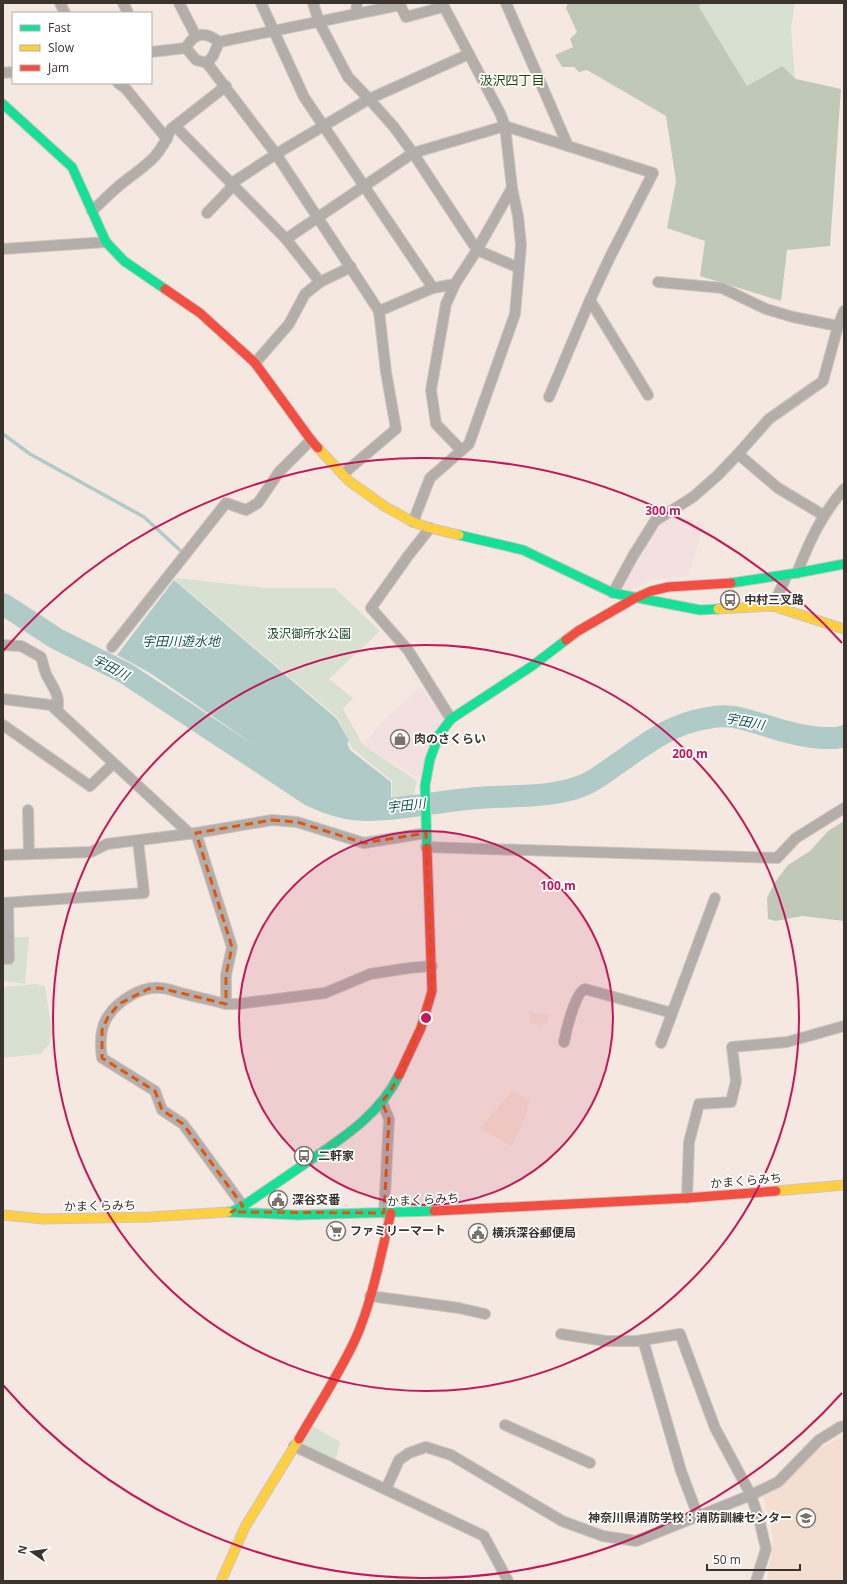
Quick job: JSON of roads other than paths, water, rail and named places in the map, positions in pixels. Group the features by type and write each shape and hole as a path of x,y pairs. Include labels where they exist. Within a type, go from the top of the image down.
{"street":[{"path":"60,3 64,12"},
{"path":"123,3 128,12"},
{"path":"179,3 196,36"},
{"path":"261,3 304,97 433,288"},
{"path":"312,3 319,22 348,77 394,128 413,153 476,250 519,268"},
{"path":"356,14 357,3"},
{"path":"506,3 568,146"},
{"path":"186,48 189,41 196,36 206,34 219,42 400,4 406,17 443,5 500,113 505,126 512,188 518,216 520,245 515,314 469,444 430,478 413,522"},
{"path":"208,63 219,42"},
{"path":"152,52 186,48"},
{"path":"186,48 196,60 208,63 226,86 276,154 380,311 386,372 396,429 343,474"},
{"path":"207,214 230,189 232,183 276,154 369,99 470,54"},
{"path":"119,84 126,89 167,139"},
{"path":"92,211 124,182 153,160 167,139 171,129 226,86"},
{"path":"3,104 72,167 106,242 124,261 200,313 255,363 312,440 349,481 384,506 413,522 430,528 523,550 613,593 700,610 773,606 836,625 844,629"},
{"path":"175,126 286,239 320,282"},
{"path":"286,239 413,153 505,126 653,173 590,300 549,397"},
{"path":"461,450 436,424 431,390 446,304 455,284 512,188"},
{"path":"3,249 106,242"},
{"path":"255,363 289,324 306,294 320,282 351,267"},
{"path":"658,282 722,288 766,309 793,317 838,326"},
{"path":"380,311 433,288 455,284"},
{"path":"590,300 648,395"},
{"path":"613,593 633,556 656,521 692,497 717,476 769,419 823,381 838,326 844,311"},
{"path":"112,647 226,503 246,510 258,503 279,472 312,440"},
{"path":"738,454 778,488 823,515"},
{"path":"773,606 792,574 823,515 844,489"},
{"path":"430,528 371,608 408,650 451,719"},
{"path":"231,1212 243,1206 346,1136 374,1112 393,1087 421,1028 432,991 424,792 430,759 439,735 451,719 532,666 578,631 635,598 651,591 668,587 723,584 792,574 844,564"},
{"path":"3,645 21,646 41,657 59,704 57,710"},
{"path":"3,699 51,705 112,764 193,833 232,947 226,975 226,1004"},
{"path":"3,725 90,786 112,764"},
{"path":"426,847 777,858 796,838 844,808"},
{"path":"28,810 29,854"},
{"path":"3,855 91,852 107,844 193,833 272,820 297,822 364,843 426,833"},
{"path":"3,959 9,959 6,903 144,893 138,841"},
{"path":"661,1043 714,898"},
{"path":"243,1206 183,1124 162,1110 155,1091 102,1058 102,1030 108,1017 119,1004 134,994 148,988 160,988 226,1004 326,993 370,974 432,966"},
{"path":"564,1042 577,997 581,990 585,989 672,1013"},
{"path":"687,1198 689,1142 699,1104 731,1102 736,1081 732,1047 787,1042 844,1026"},
{"path":"221,1581 245,1527 323,1398 355,1339 370,1296 388,1213 389,1119 382,1102"},
{"name":"かまくらみち","path":"3,1215 42,1219 149,1217 231,1212 298,1215 388,1213 687,1198 844,1185"},
{"path":"370,1296 459,1308 485,1314"},
{"path":"560,1334 606,1341 643,1340 680,1334 715,1428 751,1495 766,1549 756,1581"},
{"path":"643,1340 681,1471 698,1516"},
{"path":"505,1425 590,1463"},
{"path":"386,1489 399,1460 409,1453 426,1447 450,1454 562,1521 603,1536 636,1541 751,1495 778,1482 819,1440 844,1426"},
{"path":"294,1446 484,1536 508,1581"}],"water":[{"name":"宇田川遊水地","path":"174,580 337,719 349,741 347,743 350,750 391,782 391,800 340,798 309,783 150,673 117,655"}],"waterway":[{"path":"3,434 30,454 144,517 182,552"},
{"name":"宇田川","path":"3,604 57,639 125,673 310,795 345,808 368,810 393,809 455,800 541,795 570,790 593,781 660,735 694,721 716,717 724,716 738,718 809,737 839,738 844,736"}],"place":[{"name":"中村三叉路","path":"730,600"},
{"name":"肉のさくらい","path":"400,739"},
{"name":"二軒家","path":"304,1156"},
{"name":"深谷交番","path":"278,1200"},
{"name":"ファミリーマート","path":"336,1231"},
{"name":"横浜深谷郵便局","path":"478,1233"},
{"name":"神奈川県消防学校：消防訓練センター","path":"806,1518"}],"district":[{"name":"汲沢四丁目","path":"512,80"}],"park label":[{"name":"汲沢御所水公園","path":"309,634"}]}
